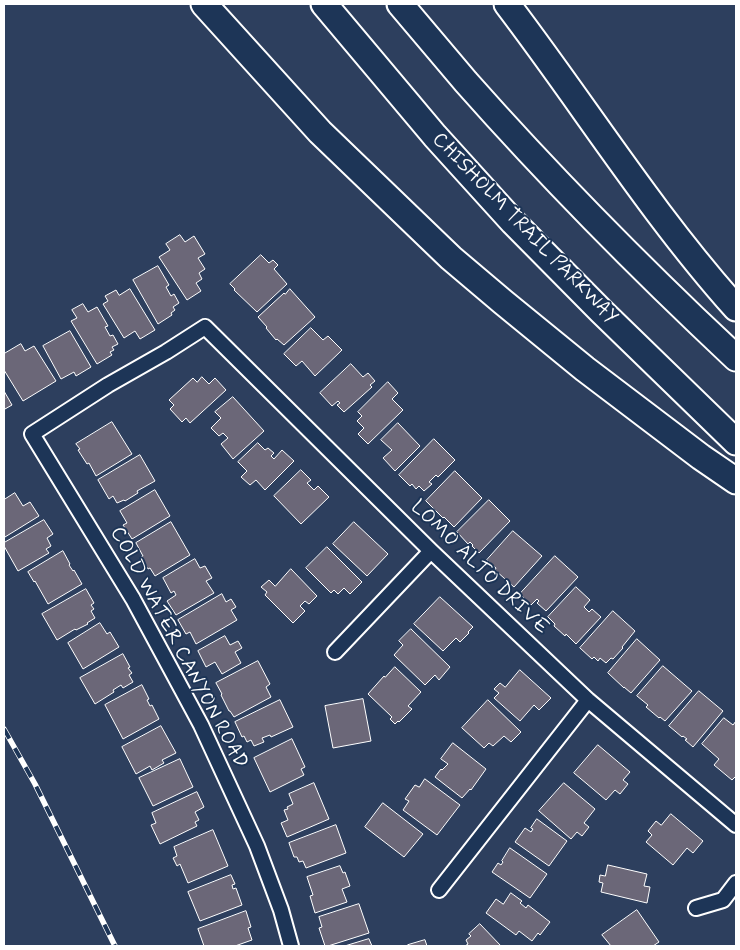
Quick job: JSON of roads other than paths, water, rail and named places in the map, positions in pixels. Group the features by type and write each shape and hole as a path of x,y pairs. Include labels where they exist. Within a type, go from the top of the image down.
{"highway":[{"path":"204,4 320,132 451,258 585,369 701,457 736,481"},
{"name":"CHISHOLM TRAIL PARKWAY","path":"324,4 435,136 513,222 601,312 736,442"},
{"path":"400,4 466,82 542,165 736,358"},
{"path":"507,4 643,192 736,308"}],"street":[{"name":"LOMO ALTO DRIVE","path":"32,434 108,385 205,327 431,551 588,700 736,825"},
{"name":"COLD WATER CANYON ROAD","path":"32,434 133,600 201,725 257,846 281,910 291,946"},
{"path":"335,652 431,551"},
{"path":"439,890 588,700"},
{"path":"696,908 723,900 736,883"}],"railway":[{"path":"4,729 35,784 115,946"}]}
